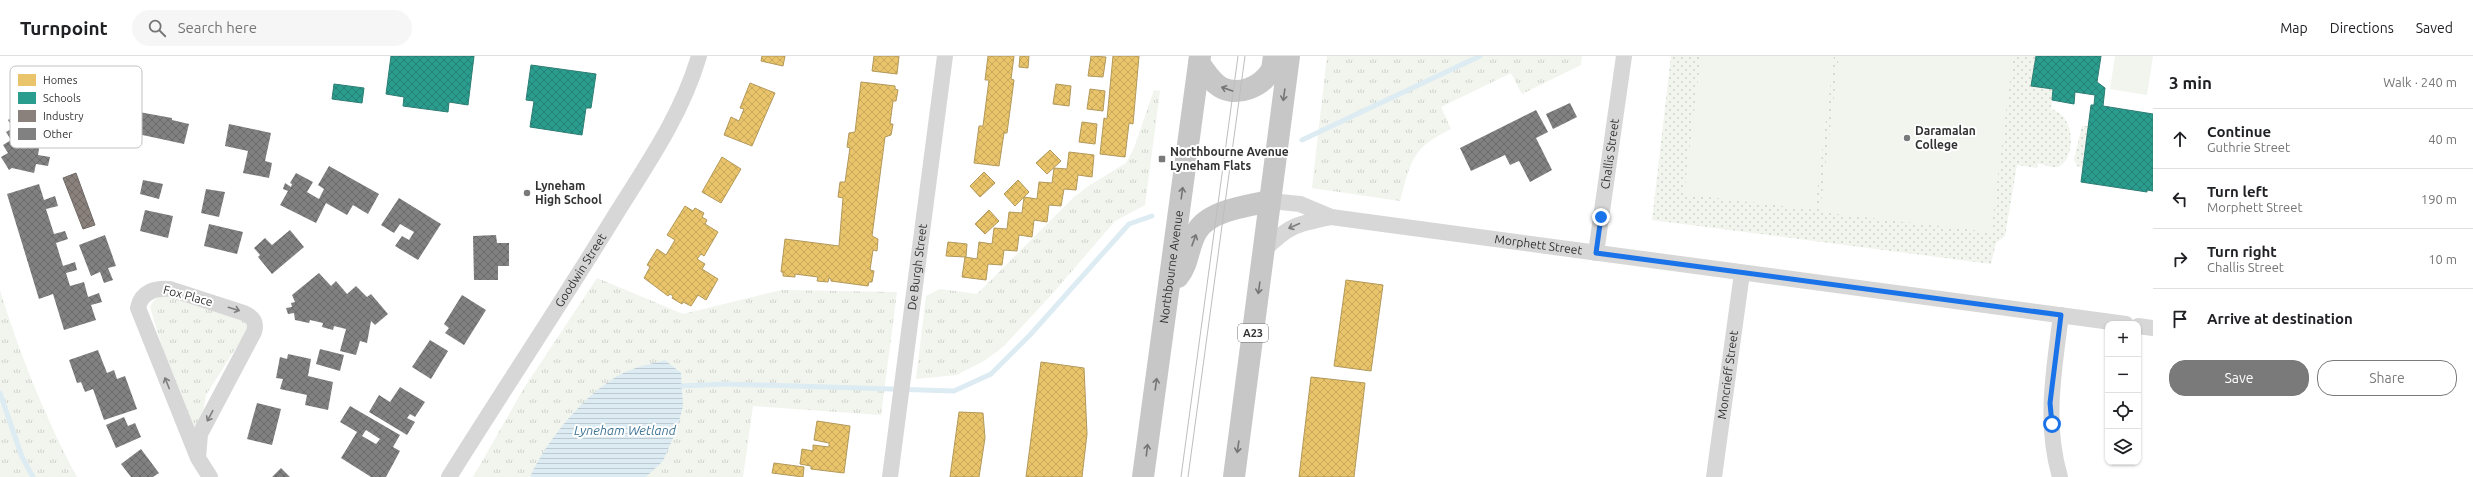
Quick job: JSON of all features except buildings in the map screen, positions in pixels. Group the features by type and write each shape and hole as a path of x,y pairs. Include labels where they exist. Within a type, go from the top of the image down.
{"highway":[{"path":"1200,60 1210,78 1222,88 1240,92 1262,82 1272,70 1274,56"},
{"name":"A23","path":"1234,477 1289,56"},
{"name":"Northbourne Avenue","path":"1143,477 1200,60"},
{"path":"1170,287 1183,271 1197,231 1204,224 1231,211 1270,201"}],"street":[{"name":"Goodwin Street","path":"449,477 574,283 672,123 692,81 699,56"},
{"name":"De Burgh Street","path":"890,477 945,56"},
{"name":"Challis Street","path":"1596,253 1624,56"},
{"name":"Morphett Street","path":"1270,201 1300,204 1331,217 2105,321"},
{"name":"Morphett Street","path":"1264,250 1283,231 1297,224 1331,217"},
{"name":"Moncrieff Street","path":"1714,477 1742,272"},
{"name":"Fox Place","path":"198,458 200,434 254,332 255,324 252,317 244,313 170,289 158,288 146,294 138,308 198,458 210,477"},
{"path":"2060,477 2053,455 2050,403 2061,315"},
{"path":"2141,326 2153,328"}],"green space":[{"path":"1327,56 1582,56 1581,65 1522,94 1511,73 1441,107 1451,129 1428,142 1415,157 1407,175 1400,201 1312,188"},
{"name":"Daramalan College","path":"1671,56 2036,56 2032,86 2053,89 2051,109 2060,114 2066,121 2070,130 2070,149 2063,164 2057,167 2038,163 2037,168 2017,165 2005,236 1996,243 1991,264 1652,220"},
{"path":"1701,56 1834,56 1815,210 1684,194"},
{"path":"1839,56 2013,56 1991,232 1820,212"},
{"path":"2115,56 2153,56 2147,95 2110,89"},
{"path":"1154,90 1160,91 1145,205 1115,221 1053,293 1004,346 984,361 956,375 916,379 926,296 940,289 977,294 1074,197 1090,185 1126,163 1134,148"},
{"path":"2082,126 2088,126 2083,168 2077,166 2074,159"},
{"path":"597,278 683,314 782,290 897,292 881,415 753,406 743,477 473,477 524,388"},
{"path":"0,290 15,337 34,385 55,433 77,477 0,477"},
{"path":"161,296 168,296 248,322 246,332 206,395 203,413 194,436 181,410 150,307 154,300"}],"water":[{"name":"Lyneham Wetland","path":"665,360 681,373 683,406 677,429 663,461 646,477 530,477 559,430 572,414 602,386 618,376 637,368"}],"waterway":[{"path":"1302,140 1480,56"},
{"path":"681,386 726,384 954,391 991,374 1030,335 1129,224 1152,216"},
{"path":"0,393 22,457 33,477"}],"tram line":[{"path":"1181,477 1238,56"},
{"path":"1188,477 1245,56"}],"place":[{"name":"Daramalan College","path":"1907,138"},
{"name":"Northbourne Avenue Lyneham Flats","path":"1162,159"},
{"name":"Lyneham High School","path":"527,193"}],"route":[{"path":"1601,217 1596,253 2061,315 2050,403 2052,424"}]}
